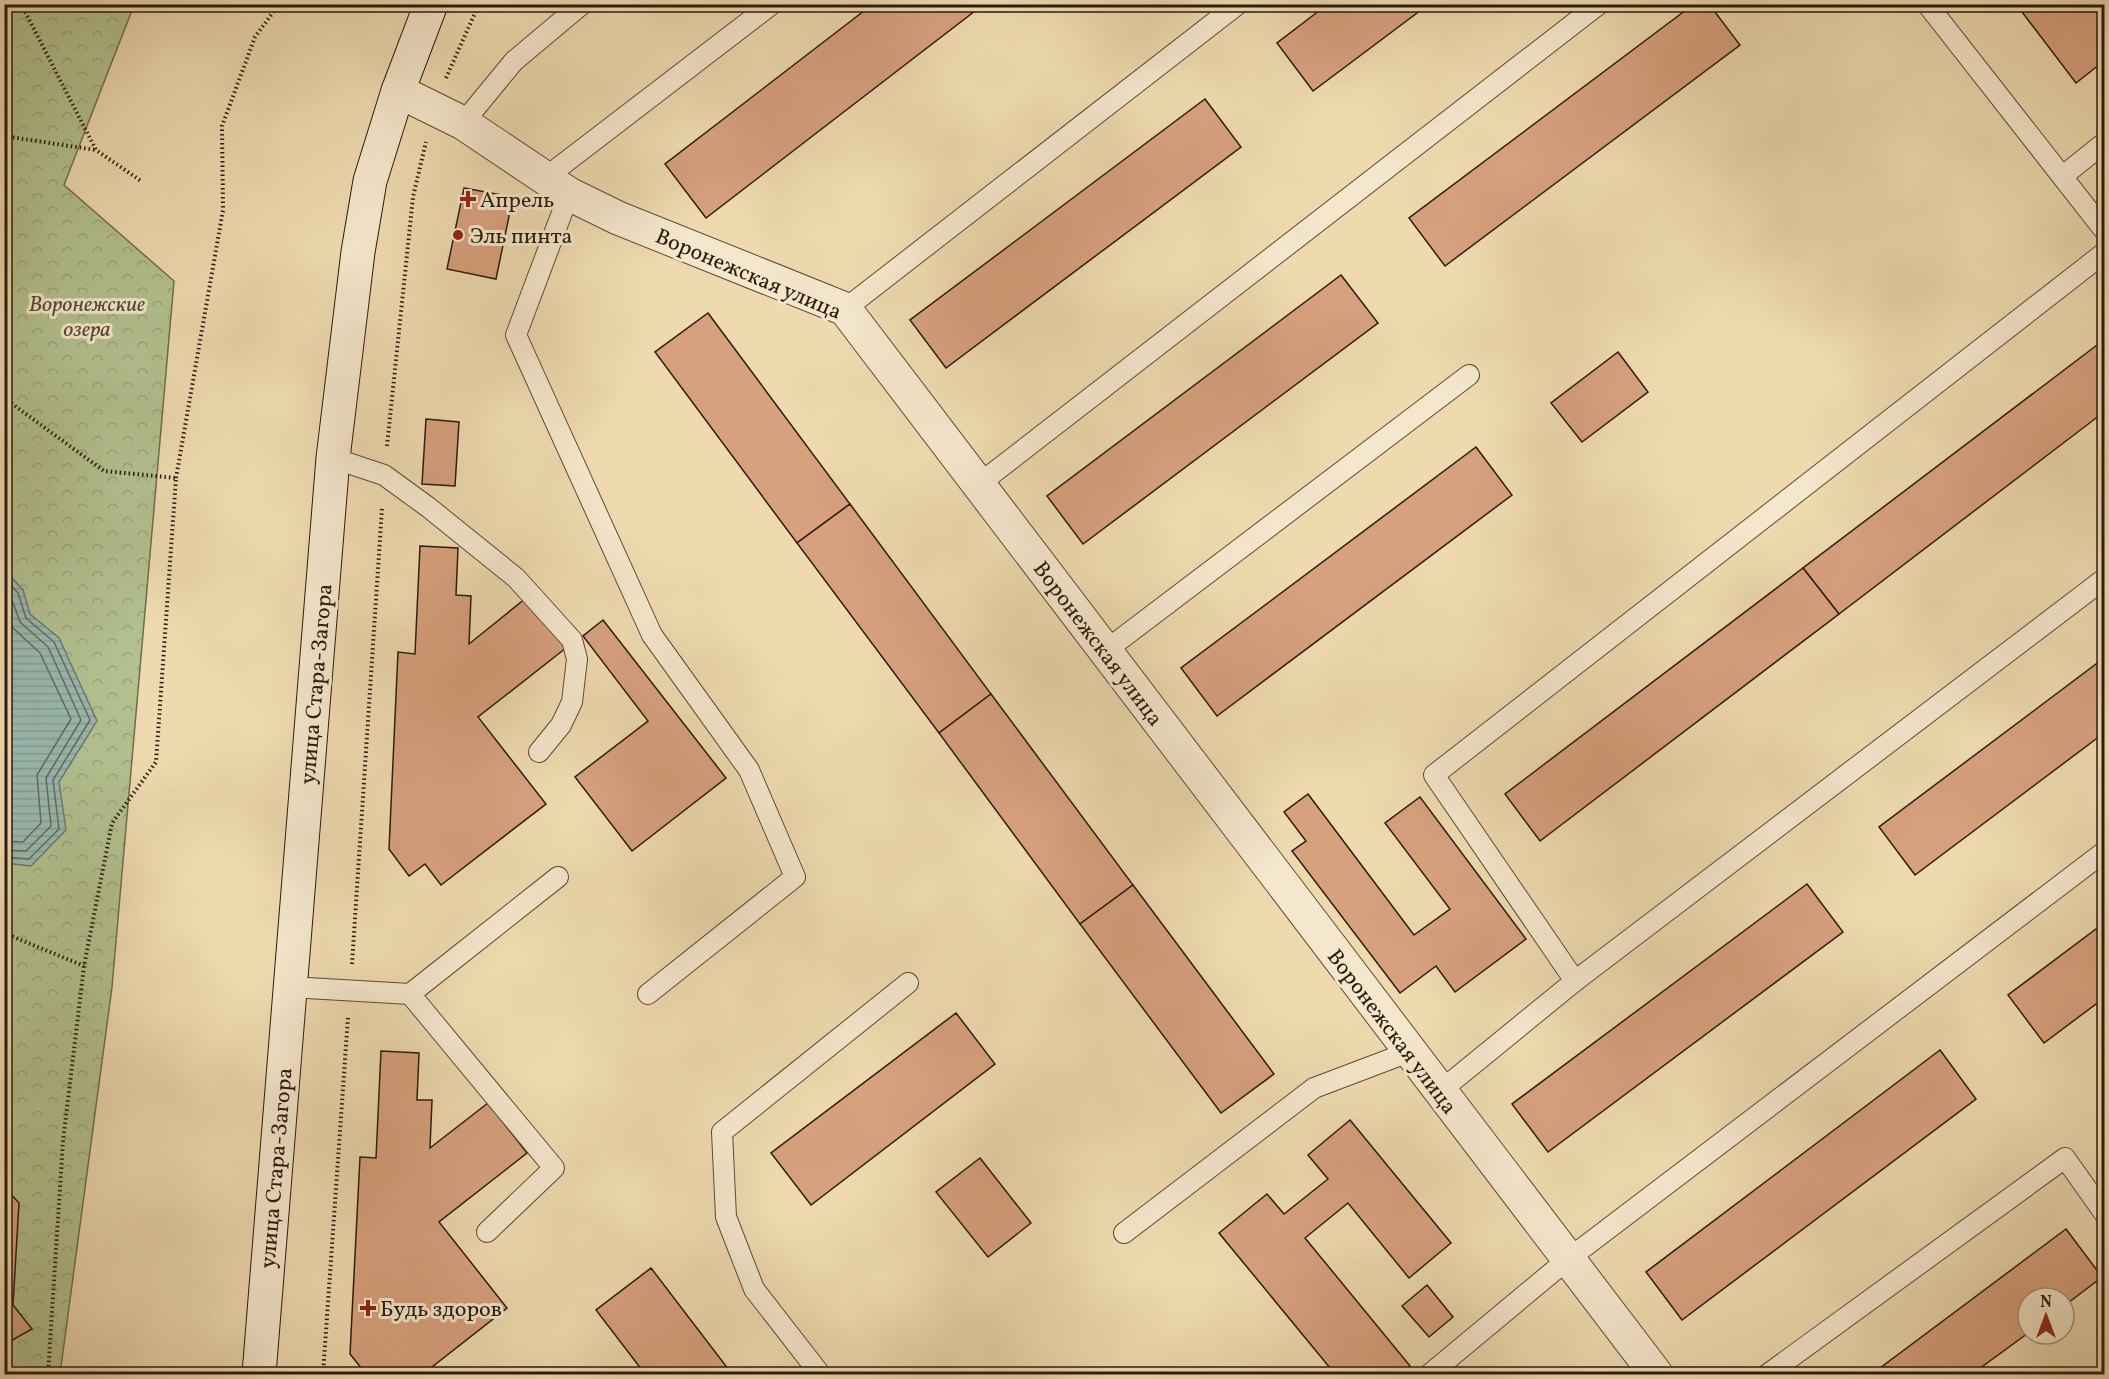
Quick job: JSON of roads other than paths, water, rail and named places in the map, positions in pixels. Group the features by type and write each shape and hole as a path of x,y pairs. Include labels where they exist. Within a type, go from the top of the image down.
{"street":[{"name":"улица Стара-Загора","path":"259,1374 333,458 361,232 370,181 398,91 431,4"},
{"name":"Воронежская улица","path":"398,91 434,106 557,186 618,218 845,309 1656,1374"}],"lane":[{"path":"463,123 514,61 582,4"},
{"path":"648,994 795,877 749,770 652,635 516,335 557,186 772,4"},
{"path":"845,309 1238,4"},
{"path":"979,484 1599,4"},
{"path":"1927,4 2064,175 2104,230"},
{"path":"2064,175 2104,143"},
{"path":"1575,981 1434,775 2104,253"},
{"path":"1105,651 1469,375"},
{"path":"333,458 384,475 516,578 572,640 577,659 572,702 561,725 539,752"},
{"path":"1439,1092 1575,981 2104,579"},
{"path":"1430,1374 1567,1260 2104,852"},
{"path":"290,987 410,994 558,877"},
{"path":"820,1374 754,1289 726,1217 722,1132 908,983"},
{"path":"410,994 554,1168 487,1232"},
{"path":"1124,1233 1314,1088 1409,1052"},
{"path":"1768,1374 2065,1158 2104,1214"}],"water":[{"path":"4,569 23,590 30,614 59,638 97,721 59,782 66,830 31,866 5,863"}],"place":[{"name":"Апрель","path":"468,199"},
{"name":"Эль пинта","path":"458,235"},
{"name":"Будь здоров","path":"368,1308"}],"park label":[{"name":"Воронежские озера","path":"87,316"}]}
